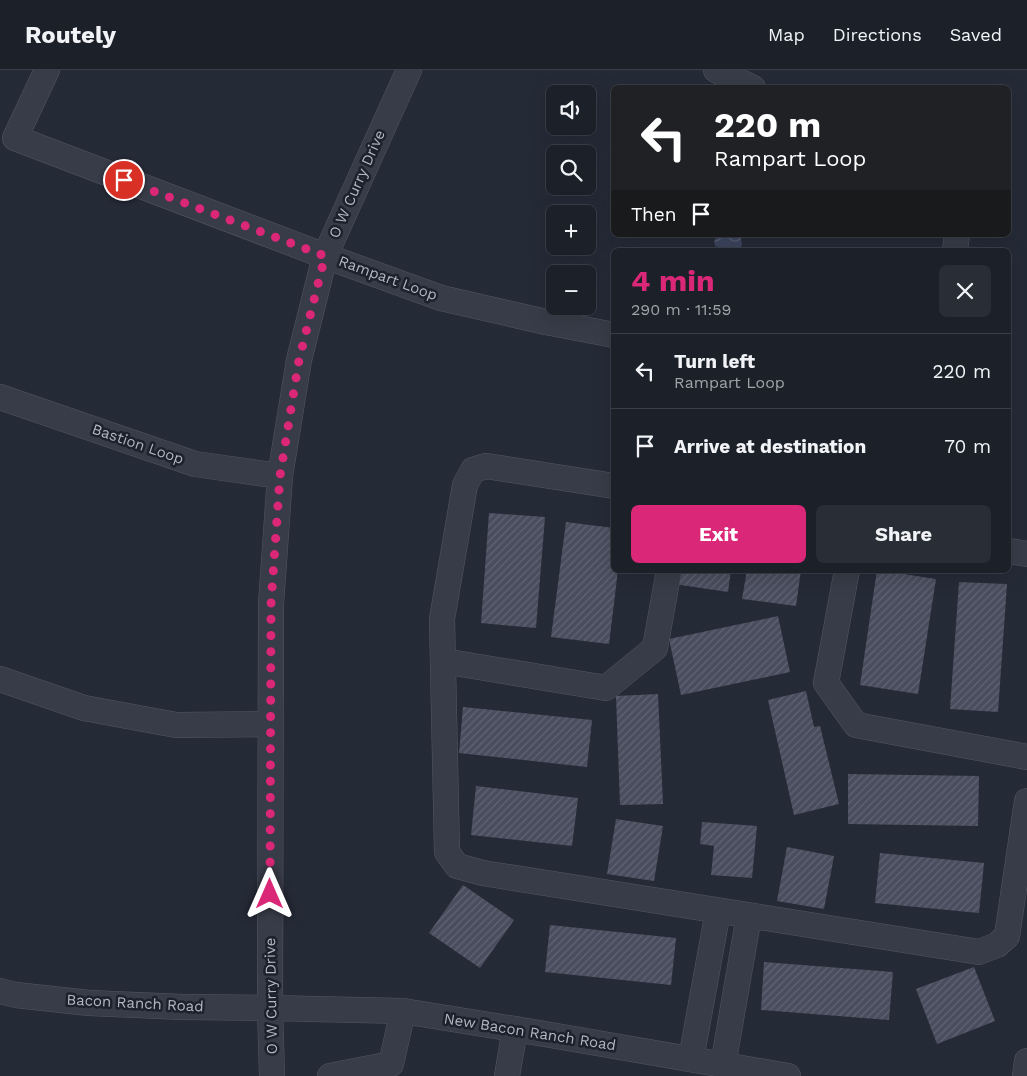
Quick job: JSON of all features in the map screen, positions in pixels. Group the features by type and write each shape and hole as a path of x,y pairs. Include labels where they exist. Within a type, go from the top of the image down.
{"street":[{"name":"Rampart Loop","path":"47,70 15,138 441,298 611,334"},
{"name":"O W Curry Drive","path":"272,1076 270,1008 271,604 280,476 299,360 325,256 409,70"},
{"path":"716,70 747,85"},
{"name":"Bastion Loop","path":"0,397 195,464 280,476"},
{"path":"611,486 486,466 473,470 465,485 442,619 447,852 456,866 483,873 979,952 997,945 1007,936 1027,800"},
{"path":"1011,551 1027,554"},
{"path":"443,661 606,688 655,648 668,573"},
{"path":"846,573 826,683 856,725 1027,757"},
{"path":"0,679 84,708 176,725 270,724"},
{"path":"691,1059 718,911"},
{"path":"723,1065 749,916"},
{"name":"Bacon Ranch Road","path":"0,991 16,995 89,1003 270,1008"},
{"name":"New Bacon Ranch Road","path":"270,1008 403,1011 788,1076"},
{"path":"330,1076 390,1064 403,1011"},
{"path":"507,1076 515,1029"},
{"path":"1025,1076 1027,1061"}],"water":[{"path":"716,237 738,237 741,238 742,245 740,248 724,248 715,246"}],"building":[{"path":"489,513 545,517 536,628 481,623"},
{"path":"566,522 611,528 611,573 618,573 609,644 551,637"},
{"path":"676,573 731,573 728,592 674,584"},
{"path":"746,573 801,573 796,606 742,599"},
{"path":"877,573 897,573 936,579 918,694 860,685"},
{"path":"959,582 1007,584 998,712 950,709"},
{"path":"778,616 790,672 681,695 669,639"},
{"path":"806,691 814,727 820,726 839,804 794,815 768,700"},
{"path":"658,694 663,804 620,805 616,696"},
{"path":"463,707 592,720 587,767 459,753"},
{"path":"848,774 979,776 978,826 848,824"},
{"path":"476,786 578,798 572,846 471,835"},
{"path":"616,819 663,826 654,881 607,874"},
{"path":"702,822 757,826 752,878 711,875 714,846 700,844"},
{"path":"787,847 834,856 824,909 777,901"},
{"path":"880,853 984,863 979,913 875,903"},
{"path":"463,885 514,920 480,968 429,933"},
{"path":"550,925 676,938 671,985 545,972"},
{"path":"764,962 893,972 889,1020 761,1010"},
{"path":"974,967 995,1021 937,1044 916,989"}],"route":[{"path":"124,180 325,256 299,360 280,476 271,604 270,894"}]}
